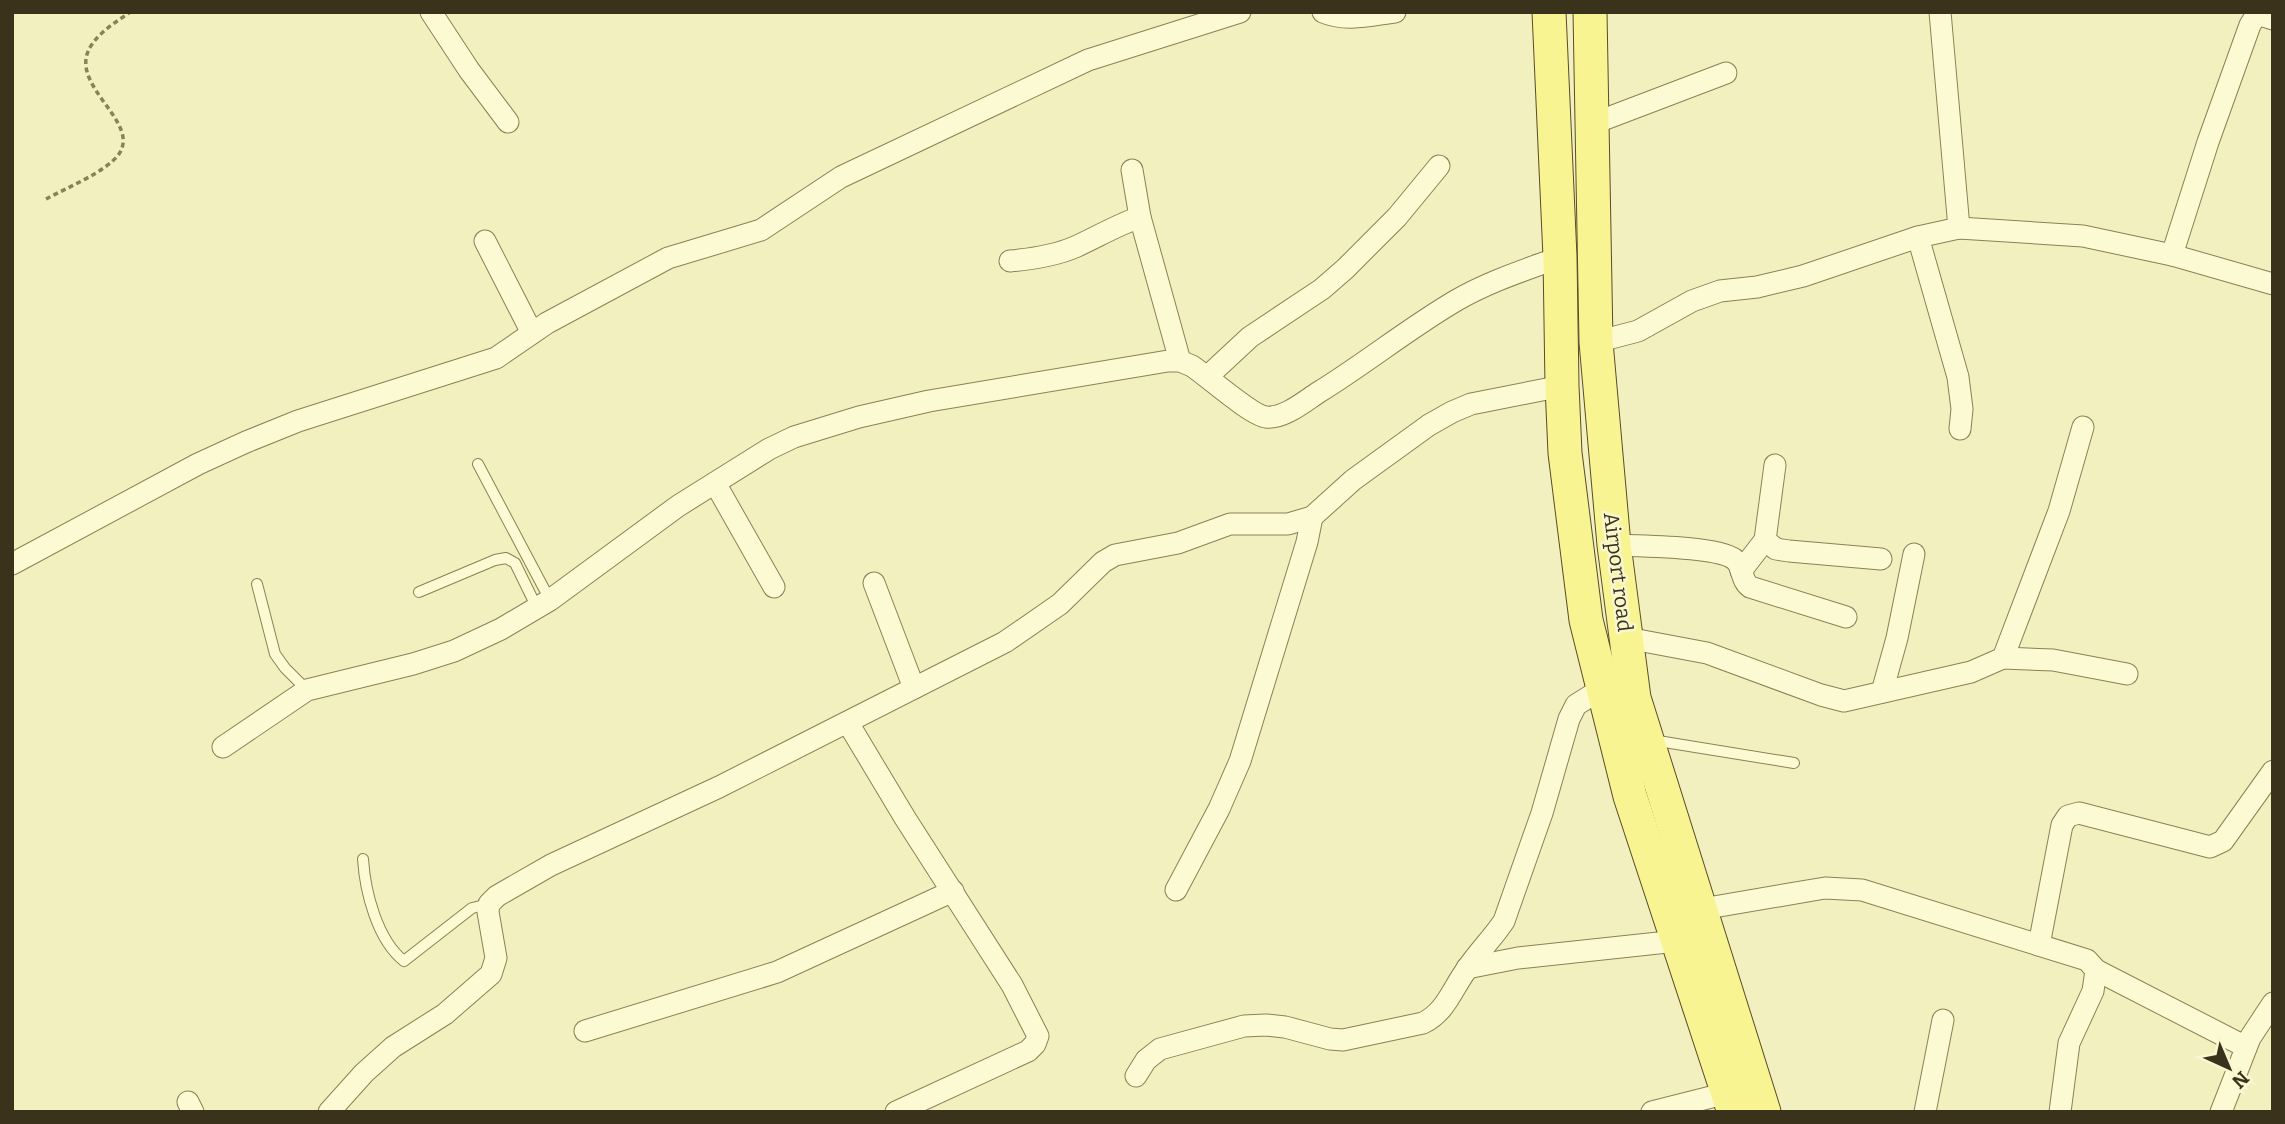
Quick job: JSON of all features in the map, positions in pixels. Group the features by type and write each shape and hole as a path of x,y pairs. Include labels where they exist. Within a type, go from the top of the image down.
{"main road":[{"path":"1549,12 1560,257 1565,453 1586,620 1630,796 1677,941 1745,1101"},
{"name":"Airport road","path":"1590,12 1596,341 1614,545 1634,698 1702,909 1745,1101"}],"street":[{"path":"431,12 468,71 508,122"},
{"path":"12,564 198,464 246,442 298,421 496,358 532,333 668,258 761,230 841,177 1088,60 1240,12"},
{"path":"1323,12 1341,18 1353,18 1395,12"},
{"path":"1940,12 1959,229"},
{"path":"2172,255 2250,24 2260,15 2273,19"},
{"path":"1592,124 1726,73"},
{"path":"1208,376 1258,330 1322,289 1345,269 1397,217 1439,166"},
{"path":"1132,170 1140,217 1180,361"},
{"path":"1010,261 1038,259 1075,247 1113,226 1140,217"},
{"path":"1596,341 1638,331 1692,301 1720,291 1757,287 1803,276 1918,237 1959,229 2083,236 2269,277"},
{"path":"1918,237 1958,377 1962,409 1960,429"},
{"path":"485,241 532,333"},
{"path":"223,747 307,690 413,664 454,651 501,629 544,604 678,506 769,449 794,437 859,417 985,390 1168,361 1180,361 1208,376 1265,418 1277,416 1362,366 1457,301 1488,284 1560,257"},
{"path":"329,1112 363,1073 387,1053 445,1014 491,974 496,958 488,912 489,904 497,896 551,865 719,787 1005,642 1060,604 1102,562 1115,555 1178,542 1230,524 1288,524 1312,517 1353,480 1451,412 1471,404 1562,386"},
{"path":"2003,658 2059,512 2083,427"},
{"path":"1741,572 1766,540 1775,465"},
{"path":"715,483 774,587"},
{"path":"1176,890 1219,809 1240,761 1307,542 1312,517"},
{"path":"1766,540 1776,549 1881,559"},
{"path":"1614,545 1712,552 1731,557 1739,563 1745,583 1751,587 1846,617"},
{"path":"1882,692 1913,554"},
{"path":"874,583 914,688"},
{"path":"1626,638 1707,653 1837,700 1852,700 1971,672 2003,658 2053,660 2127,674"},
{"path":"1136,1076 1146,1060 1160,1049 1244,1026 1285,1027 1343,1040 1423,1023 1434,1018 1444,1007 1467,968 1504,921 1576,705 1603,688"},
{"path":"848,723 1012,985 1038,1036 1028,1051 895,1112"},
{"path":"2039,944 2062,825 2068,816 2079,813 2210,847 2223,841 2271,775"},
{"path":"1702,909 1825,888 1843,887 1890,898 2087,960 2096,970 2246,1047"},
{"path":"585,1031 778,972 953,891"},
{"path":"1467,968 1540,955 1677,941"},
{"path":"2060,1112 2066,1056 2072,1035 2093,991 2096,970"},
{"path":"2221,1112 2246,1047 2273,1003"},
{"path":"1925,1112 1925,1101 1943,1020"},
{"path":"1652,1112 1745,1101"}],"lane":[{"path":"478,464 544,604"},
{"path":"419,592 495,560 506,558 515,564 544,604"},
{"path":"257,584 275,654 307,690"},
{"path":"1646,739 1794,763"},
{"path":"363,859 364,883 370,905 381,929 404,961 472,908 489,904"}],"path":[{"path":"46,199 95,172 117,156 123,146 124,138 120,126 96,92 87,73 86,54 93,43 130,12"}]}
